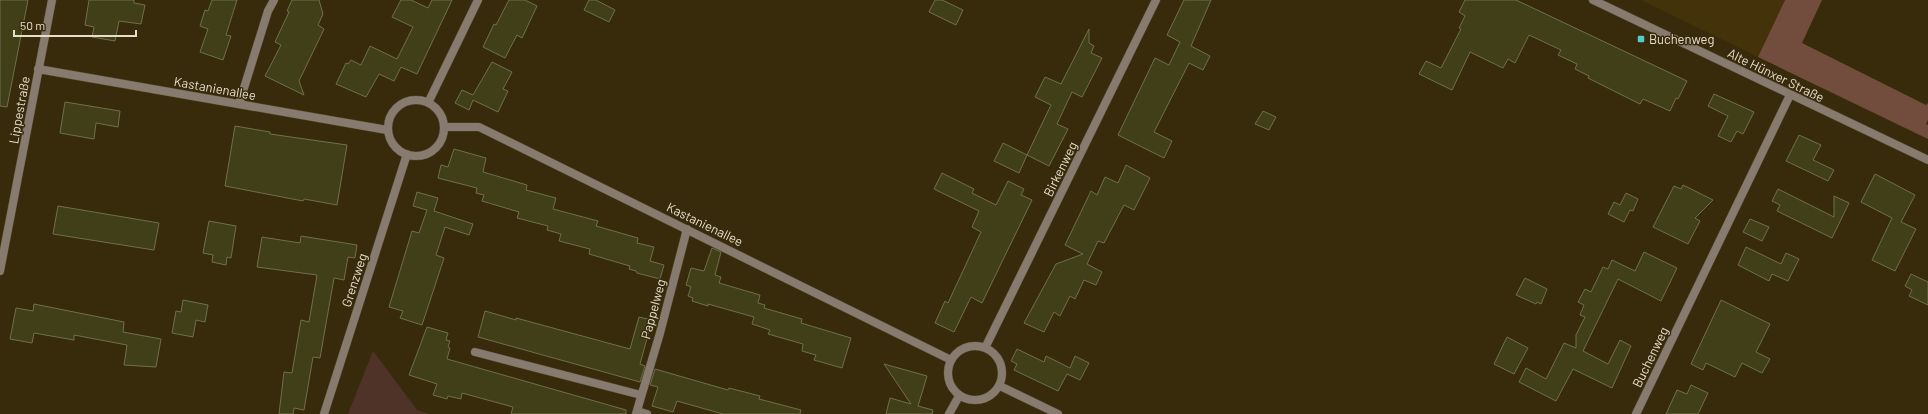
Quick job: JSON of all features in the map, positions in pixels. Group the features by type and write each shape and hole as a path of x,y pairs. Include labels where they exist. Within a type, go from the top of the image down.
{"street":[{"name":"Lippestraße","path":"0,271 52,0"},
{"path":"239,104 268,11 274,0"},
{"path":"428,103 478,0"},
{"name":"Birkenweg","path":"985,348 1156,0"},
{"name":"Alte Hünxer Straße","path":"1593,0 1928,160"},
{"name":"Kastanienallee","path":"38,69 388,130"},
{"name":"Buchenweg","path":"1636,414 1790,95"},
{"path":"418,100 428,103 439,113 444,127 439,143 433,150 417,156 407,154 394,146 388,130 389,120 393,111 400,104 418,100"},
{"name":"Kastanienallee","path":"444,127 480,127 951,360"},
{"name":"Grenzweg","path":"324,414 407,154"},
{"name":"Pappelweg","path":"647,414 636,413 687,229"},
{"path":"969,347 985,348 992,353 1000,363 1002,376 1000,386 989,397 982,400 966,399 959,396 949,383 948,368 951,360 955,354 969,347"},
{"path":"475,352 641,395"},
{"path":"1000,386 1058,414"},
{"path":"949,414 959,396"}],"shaded area":[{"path":"1641,0 1785,0 1758,57"},
{"path":"1785,0 1822,0 1802,43 1926,105 1928,103 1928,120 1926,124 1928,125 1928,139 1758,57"},
{"path":"373,351 417,410 429,414 348,414"}],"building":[{"path":"0,0 28,0 7,107 0,106"},
{"path":"89,0 134,0 134,3 145,5 141,24 119,21 115,41 92,37 94,27 85,25"},
{"path":"212,0 237,0 226,35 231,36 223,60 200,52 208,29 200,26 205,10 208,11"},
{"path":"292,0 319,0 323,14 318,25 324,29 299,81 304,95 265,76 281,45 275,42 289,12 287,11"},
{"path":"401,0 411,0 428,8 432,0 452,0 417,74 401,67 394,81 379,74 366,97 336,84 346,63 348,64 351,60 361,65 370,46 397,59 413,27 392,17"},
{"path":"509,0 525,0 537,6 522,38 517,35 505,58 483,47 494,24 496,25"},
{"path":"589,0 596,0 615,10 609,22 584,10"},
{"path":"935,0 942,0 963,10 956,25 929,12"},
{"path":"1184,0 1211,0 1191,46 1210,56 1203,70 1189,63 1154,132 1172,141 1164,158 1118,135 1155,58 1169,65 1180,42 1167,35"},
{"path":"1465,0 1516,0 1687,81 1670,111 1643,99 1640,104 1588,78 1589,76 1575,69 1577,64 1558,55 1561,50 1529,35 1515,63 1508,59 1503,68 1470,52 1452,90 1419,74 1426,61 1441,68 1461,29 1459,28 1465,16 1459,12"},
{"path":"1089,29 1089,43 1094,46 1091,53 1102,58 1082,97 1072,92 1057,124 1068,129 1049,166 1027,155 1051,105 1035,97 1045,77 1061,84"},
{"path":"492,62 512,72 503,89 508,91 498,112 473,100 469,110 455,103 462,90 473,95"},
{"path":"1714,94 1754,112 1743,134 1737,131 1731,142 1718,136 1728,116 1708,106"},
{"path":"65,102 120,111 118,127 96,123 94,139 60,133"},
{"path":"1263,111 1276,117 1269,130 1255,124"},
{"path":"235,126 270,132 270,134 347,145 337,205 304,199 303,201 225,186"},
{"path":"1799,135 1821,145 1813,160 1834,170 1828,181 1786,161"},
{"path":"1003,143 1027,155 1019,173 994,161"},
{"path":"454,149 486,158 483,172 527,185 526,190 556,198 553,209 598,221 596,226 638,238 637,243 654,247 650,261 664,265 660,279 637,273 636,271 629,269 630,266 589,254 590,249 559,241 561,234 547,230 548,226 517,218 519,212 482,201 484,195 476,193 477,188 438,178 441,165 448,167"},
{"path":"1126,165 1150,178 1134,210 1124,205 1104,243 1098,241 1087,264 1102,272 1096,285 1084,280 1075,299 1070,296 1060,316 1054,312 1044,332 1024,323 1056,264 1083,254 1065,245 1091,191 1097,195 1105,177 1118,183"},
{"path":"942,173 974,189 972,193 996,205 1008,181 1024,189 1021,195 1032,200 982,303 971,297 954,332 935,323 945,301 948,303 981,232 972,227 979,211 934,189"},
{"path":"1875,174 1915,195 1901,222 1916,229 1895,271 1872,260 1892,218 1861,202"},
{"path":"1683,185 1713,200 1695,218 1700,221 1688,244 1653,227 1674,186 1681,189"},
{"path":"1778,189 1834,217 1834,196 1849,203 1832,238 1777,211 1780,205 1772,201"},
{"path":"417,192 438,198 434,211 473,224 469,235 445,227 436,255 444,258 422,325 400,318 403,311 389,307 412,231 419,233 427,210 413,206"},
{"path":"1626,193 1638,199 1633,211 1630,210 1624,222 1608,214 1614,202 1620,205"},
{"path":"58,206 159,223 154,250 53,234"},
{"path":"1750,219 1769,227 1762,241 1743,232"},
{"path":"209,221 236,226 231,258 227,257 226,265 212,262 213,255 203,253"},
{"path":"301,236 357,245 355,258 348,257 344,280 334,278 320,358 313,357 304,410 294,408 293,414 279,414 284,372 292,373 301,320 309,322 317,275 257,267 262,237 300,243"},
{"path":"1746,247 1781,264 1786,253 1799,259 1788,281 1772,274 1769,281 1738,265"},
{"path":"712,248 721,252 715,275 721,277 719,283 760,295 758,303 765,305 764,308 802,319 801,323 851,338 842,368 814,360 816,355 802,351 803,344 768,334 770,330 752,324 754,317 692,301 693,298 688,296 691,287 686,285 691,268 704,271"},
{"path":"1644,252 1677,268 1661,301 1618,279 1583,351 1608,364 1620,340 1631,346 1612,388 1573,369 1556,401 1519,382 1526,368 1546,379 1564,343 1576,348 1576,335 1585,317 1580,315 1584,305 1578,302 1585,289 1591,292 1603,267 1608,269 1612,260 1635,271"},
{"path":"1911,274 1928,282 1928,305 1909,296 1912,290 1905,286"},
{"path":"1525,278 1547,289 1541,304 1537,302 1536,304 1516,295"},
{"path":"183,300 208,305 205,322 196,320 193,337 172,333 176,311 181,312"},
{"path":"1721,300 1770,324 1756,352 1770,359 1762,373 1742,363 1735,377 1706,363 1703,370 1691,364"},
{"path":"34,304 124,322 123,332 161,339 156,367 124,365 127,345 74,335 74,340 34,333 32,343 10,339 16,308 33,311"},
{"path":"485,311 630,349 639,317 652,320 640,364 645,366 640,382 478,337"},
{"path":"427,327 448,333 446,340 450,341 448,347 450,348 447,359 626,410 626,414 511,414 513,407 462,393 461,399 448,396 447,399 433,395 437,384 409,375"},
{"path":"1507,337 1528,348 1514,374 1494,364"},
{"path":"1017,349 1044,362 1046,356 1070,368 1075,356 1089,363 1080,380 1067,374 1058,391 1014,370 1017,364 1011,361"},
{"path":"884,364 927,376 918,406 933,410 932,414 886,414 890,398 911,404"},
{"path":"655,369 728,390 729,388 760,396 759,399 801,410 800,414 723,414 677,401 673,412 652,406 658,387 650,385"},
{"path":"1691,385 1708,393 1698,414 1666,414 1677,390 1687,394"}],"place":[{"name":"Buchenweg","path":"1641,39"}]}
